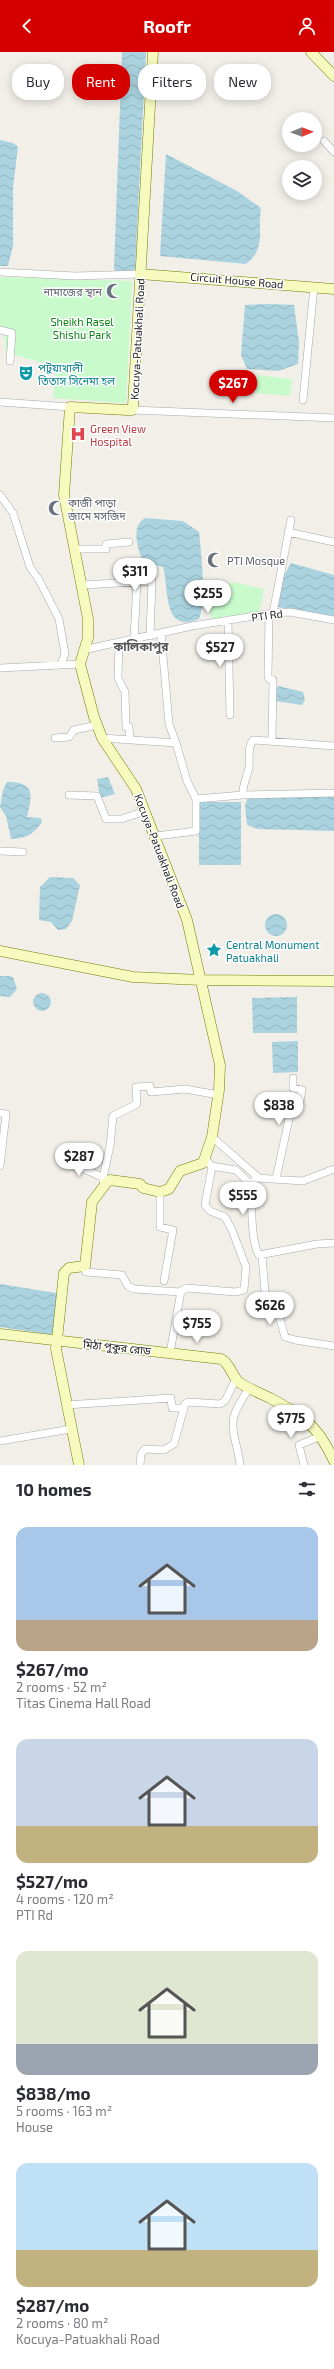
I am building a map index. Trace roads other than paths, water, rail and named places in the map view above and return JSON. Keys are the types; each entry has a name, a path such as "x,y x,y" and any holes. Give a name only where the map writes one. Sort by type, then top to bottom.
{"main road":[{"name":"Kocuya-Patuakhali Road","path":"153,52 134,400 132,410 70,407 64,495 68,524 83,585 89,628 88,638 83,650 80,664 102,738 136,789 156,836 187,920 220,1065 218,1095 208,1163"},
{"path":"311,52 334,76"},
{"name":"Circuit House Road","path":"140,274 334,289"},
{"path":"0,951 133,977 201,980 334,981"},
{"path":"80,1465 59,1371 57,1341 64,1275 69,1268 83,1267 92,1202 103,1182 110,1180 140,1184 143,1188 160,1192 169,1189 180,1171 203,1163 208,1163"},
{"name":"মিঠা পুকুর রোড","path":"0,1334 221,1359 228,1365 236,1379 249,1388 295,1412 314,1427 321,1436 334,1462"}],"street":[{"path":"324,141 334,152"},
{"path":"0,272 75,276 140,274"},
{"path":"303,400 314,287"},
{"path":"0,330 12,333 10,361"},
{"path":"0,402 70,407"},
{"path":"132,410 334,418"},
{"path":"0,495 12,513 30,567 40,580 59,619 65,654 61,664"},
{"path":"272,741 273,680 269,680 268,676 271,613 291,520"},
{"path":"288,532 334,542"},
{"path":"75,549 106,549 106,544 129,542"},
{"path":"83,585 152,581 150,636"},
{"path":"134,639 138,582"},
{"name":"PTI Rd","path":"83,650 161,633 271,613 290,612 334,620"},
{"path":"228,620 230,715"},
{"path":"156,836 196,830 196,798 187,781 176,743 168,724 161,633"},
{"path":"119,642 118,678 125,692 126,727 129,727 130,740"},
{"path":"0,668 80,664"},
{"path":"55,738 69,737 74,730 97,725"},
{"path":"102,738 176,743"},
{"path":"243,795 243,784 249,768 250,743 253,740 334,746"},
{"path":"196,798 243,795 334,793"},
{"path":"68,795 97,796 106,819 121,820 146,811"},
{"path":"0,851 23,852"},
{"path":"276,1179 292,1106 299,1106 302,1090 293,1088 293,1078"},
{"path":"85,1162 84,1170 103,1182 110,1146 113,1116 137,1104 136,1087 150,1086 151,1092 185,1089 218,1095"},
{"path":"0,1113 6,1114 0,1166"},
{"path":"212,1137 259,1178"},
{"path":"83,1267 86,1272 122,1275 128,1286 134,1289 181,1292 187,1288 235,1292 244,1290 246,1267 232,1230 225,1217 210,1211 206,1205 208,1163 236,1170 253,1187"},
{"path":"334,1169 304,1181 259,1178 254,1180 253,1187 255,1244 258,1253 262,1255 265,1292 277,1309 285,1337 334,1346"},
{"path":"160,1192 160,1227 173,1230 164,1281"},
{"path":"262,1255 317,1244 334,1243"},
{"path":"170,1353 181,1292"},
{"path":"140,1465 141,1454 145,1449 164,1450 174,1444 182,1408 188,1402 222,1403 236,1379"},
{"path":"240,1465 233,1423 237,1410 249,1388"},
{"path":"66,1405 172,1398 172,1408 182,1408"},
{"path":"0,1441 71,1429"},
{"path":"304,1465 298,1445 321,1436"}],"water":[{"path":"122,52 146,52 145,64 138,64 138,100 144,100 135,269 132,271 115,271 114,268 120,100 130,100 130,64 122,64"},
{"path":"0,140 13,143 18,147 13,188 13,246 8,266 0,266"},
{"path":"166,154 237,191 261,208 259,245 253,258 246,264 160,256"},
{"path":"245,305 294,305 299,342 298,364 278,371 247,369 241,355"},
{"path":"145,518 183,521 199,532 203,601 199,619 187,622 179,620 173,615 169,606 163,567 143,562 137,544 136,532 140,522"},
{"path":"291,563 334,575 334,619 278,607 283,577"},
{"path":"279,686 303,692 305,700 302,705 275,701 276,688"},
{"path":"108,777 115,794 100,798 97,779"},
{"path":"7,782 23,784 27,787 31,796 27,817 41,818 42,822 39,826 25,837 11,839 6,816 0,807 3,790"},
{"path":"334,794 334,831 258,829 247,825 245,806 247,798"},
{"path":"199,802 241,802 241,865 199,865"},
{"path":"50,877 73,878 80,885 72,921 66,929 58,930 51,922 39,920 40,887"},
{"path":"276,914 284,917 287,925 284,933 276,936 268,933 265,925 268,917"},
{"path":"0,976 13,977 17,989 10,997 0,996"},
{"path":"38,993 46,993 51,998 49,1009 46,1011 38,1011 33,1006 33,998"},
{"path":"297,997 297,1033 253,1033 252,998"},
{"path":"298,1041 298,1072 273,1073 272,1042"},
{"path":"0,1284 56,1293 58,1295 54,1335 0,1327"}],"place":[{"name":"নামাজের স্থান","path":"114,291"},
{"name":"পটুয়াখালী তিতাস সিনেমা হল","path":"26,373"},
{"name":"Green View Hospital","path":"78,434"},
{"name":"কাজী পাড়া জামে মসজিদ","path":"56,508"},
{"name":"PTI Mosque","path":"215,560"},
{"name":"Central Monument Patuakhali","path":"214,950"}],"district":[{"name":"কালিকাপুর","path":"141,646"}],"park label":[{"name":"Sheikh Rasel Shishu Park","path":"82,327"}]}
